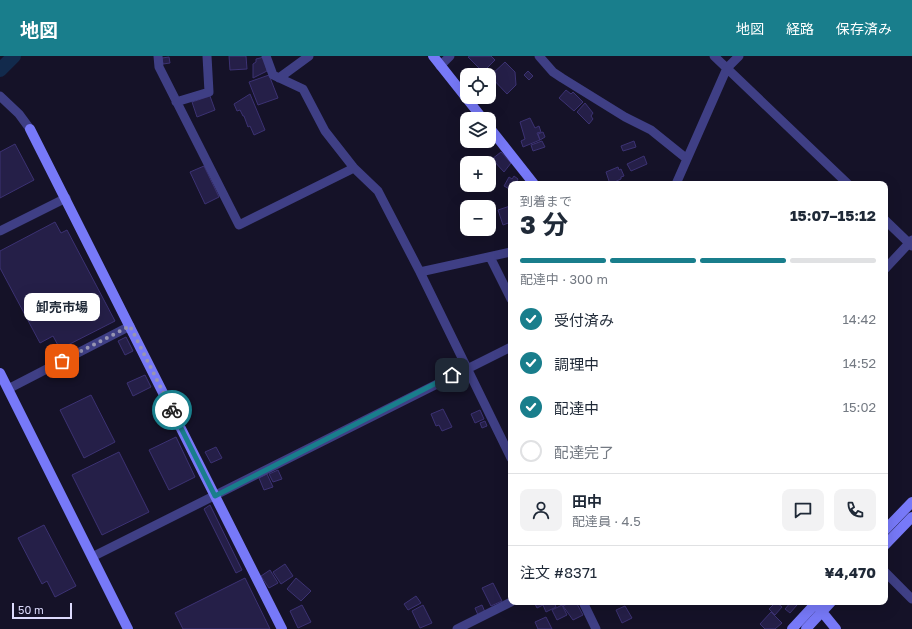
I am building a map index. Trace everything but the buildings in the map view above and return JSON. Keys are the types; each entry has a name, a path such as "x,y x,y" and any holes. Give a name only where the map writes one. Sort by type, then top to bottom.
{"street":[{"path":"158,56 159,67 239,225 354,168"},
{"path":"176,102 209,92 207,56"},
{"path":"266,56 273,75 303,89 325,131 354,168 378,191 420,272 508,452"},
{"path":"279,78 309,56"},
{"path":"433,56 477,112"},
{"path":"440,66 450,56"},
{"path":"539,56 552,72 625,117 651,130 687,159"},
{"path":"714,56 845,181"},
{"path":"677,181 727,68 739,56"},
{"path":"0,96 19,114 30,129 282,629"},
{"path":"496,136 532,181"},
{"path":"0,231 66,198"},
{"path":"888,223 911,243 888,266"},
{"path":"420,272 508,253"},
{"path":"490,258 508,293"},
{"path":"8,389 130,326"},
{"path":"92,557 466,368 508,348"},
{"path":"0,373 128,629"},
{"path":"888,527 912,502"},
{"path":"888,542 912,518"},
{"path":"888,575 912,599"},
{"path":"457,629 508,604"},
{"path":"584,605 596,629"},
{"path":"792,629 814,605"},
{"path":"817,605 836,629"},
{"path":"806,629 828,605"}],"waterway":[{"path":"0,70 14,56"}],"way so far":[{"path":"62,361 130,326 172,410"}],"place":[{"name":"卸売市場","path":"62,361"}],"route":[{"path":"172,410 215,496 452,375"}]}
